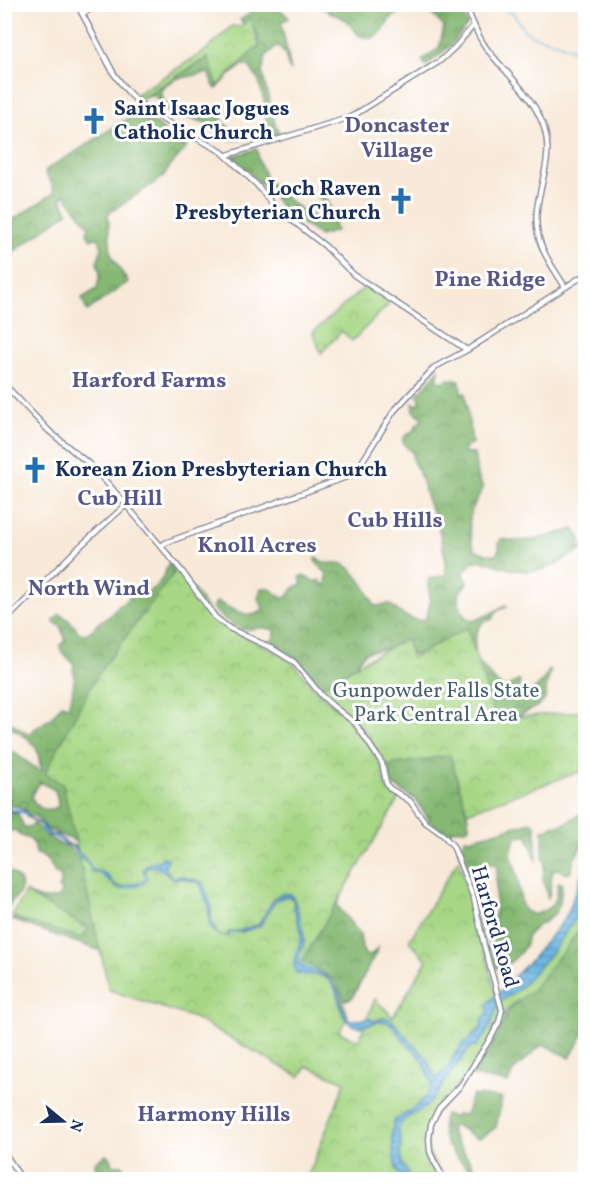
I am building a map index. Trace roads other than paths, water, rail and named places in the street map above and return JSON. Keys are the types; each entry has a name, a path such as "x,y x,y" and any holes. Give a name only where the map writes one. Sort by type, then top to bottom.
{"street":[{"path":"77,4 110,68 134,99 155,115 226,156 257,185 275,207 325,246 357,278 467,350"},
{"path":"82,14 99,4"},
{"path":"465,4 484,45 534,106 543,124 547,136 548,153 537,208 537,228 546,254 566,287"},
{"path":"226,156 351,117 440,61 474,25"},
{"path":"161,546 350,476 358,468 391,415 435,367 467,350 585,274"},
{"name":"Harford Road","path":"4,384 49,431 102,477 181,570 217,619 229,628 278,651 294,662 322,696 355,723 382,763 389,788 410,801 425,822 449,840 472,893 501,1005 501,1017 461,1085 439,1108 431,1124 430,1152 445,1179"},
{"path":"4,622 77,549 126,505"},
{"path":"4,1152 22,1179"}],"water":[{"path":"4,795 10,805 9,810 25,811 30,818 42,824 51,835 57,835 66,843 75,846 92,870 106,874 116,886 122,887 142,882 147,878 142,884 137,886 122,889 115,887 105,876 91,871 73,846 64,843 56,836 49,836 40,824 28,818 25,813 9,811"},
{"path":"162,857 167,858 164,866 174,878 181,876 202,882 211,904 211,921 218,934 211,926 209,905 200,883 180,878 174,880 158,867 150,866 145,869 147,878 144,868 150,863 160,861"},
{"path":"585,866 585,892 577,916 553,951 519,989 499,1002 484,1037 476,1046 469,1049 426,1107 405,1119 400,1125 402,1164 410,1179 404,1179 398,1174 392,1129 393,1123 396,1122 395,1119 418,1105 426,1097 433,1082 419,1056 386,1022 362,1027 349,1023 342,1013 337,992 325,977 296,973 294,964 301,936 293,899 287,896 276,900 260,926 242,932 232,932 227,936 229,932 259,924 274,898 283,893 291,894 298,910 304,939 298,959 299,965 326,976 333,983 350,1020 391,1019 426,1057 436,1079 447,1069 461,1044 468,1041 475,1032 479,1033 481,1024 488,1013 487,1005 510,985 512,979 562,922 568,913"}],"waterway":[{"path":"496,5 514,14 524,30 531,35 586,55"},
{"path":"4,800 26,814"},
{"path":"41,825 42,830 47,833"},
{"path":"53,837 64,843"},
{"path":"77,853 91,868 114,885"},
{"path":"138,884 144,880 146,875"},
{"path":"124,888 134,887"},
{"path":"300,919 302,929"},
{"path":"300,951 302,964 314,971"}],"place":[{"name":"Saint Isaac Jogues Catholic Church","path":"94,121"},
{"name":"Loch Raven Presbyterian Church","path":"401,201"},
{"name":"Korean Zion Presbyterian Church","path":"35,470"}],"district":[{"name":"Doncaster Village","path":"397,138"},
{"name":"Pine Ridge","path":"490,280"},
{"name":"Harford Farms","path":"149,381"},
{"name":"Cub Hill","path":"120,499"},
{"name":"Cub Hills","path":"395,521"},
{"name":"Knoll Acres","path":"257,546"},
{"name":"North Wind","path":"89,589"},
{"name":"Harmony Hills","path":"214,1115"}],"park label":[{"name":"Gunpowder Falls State Park Central Area","path":"436,703"}]}
